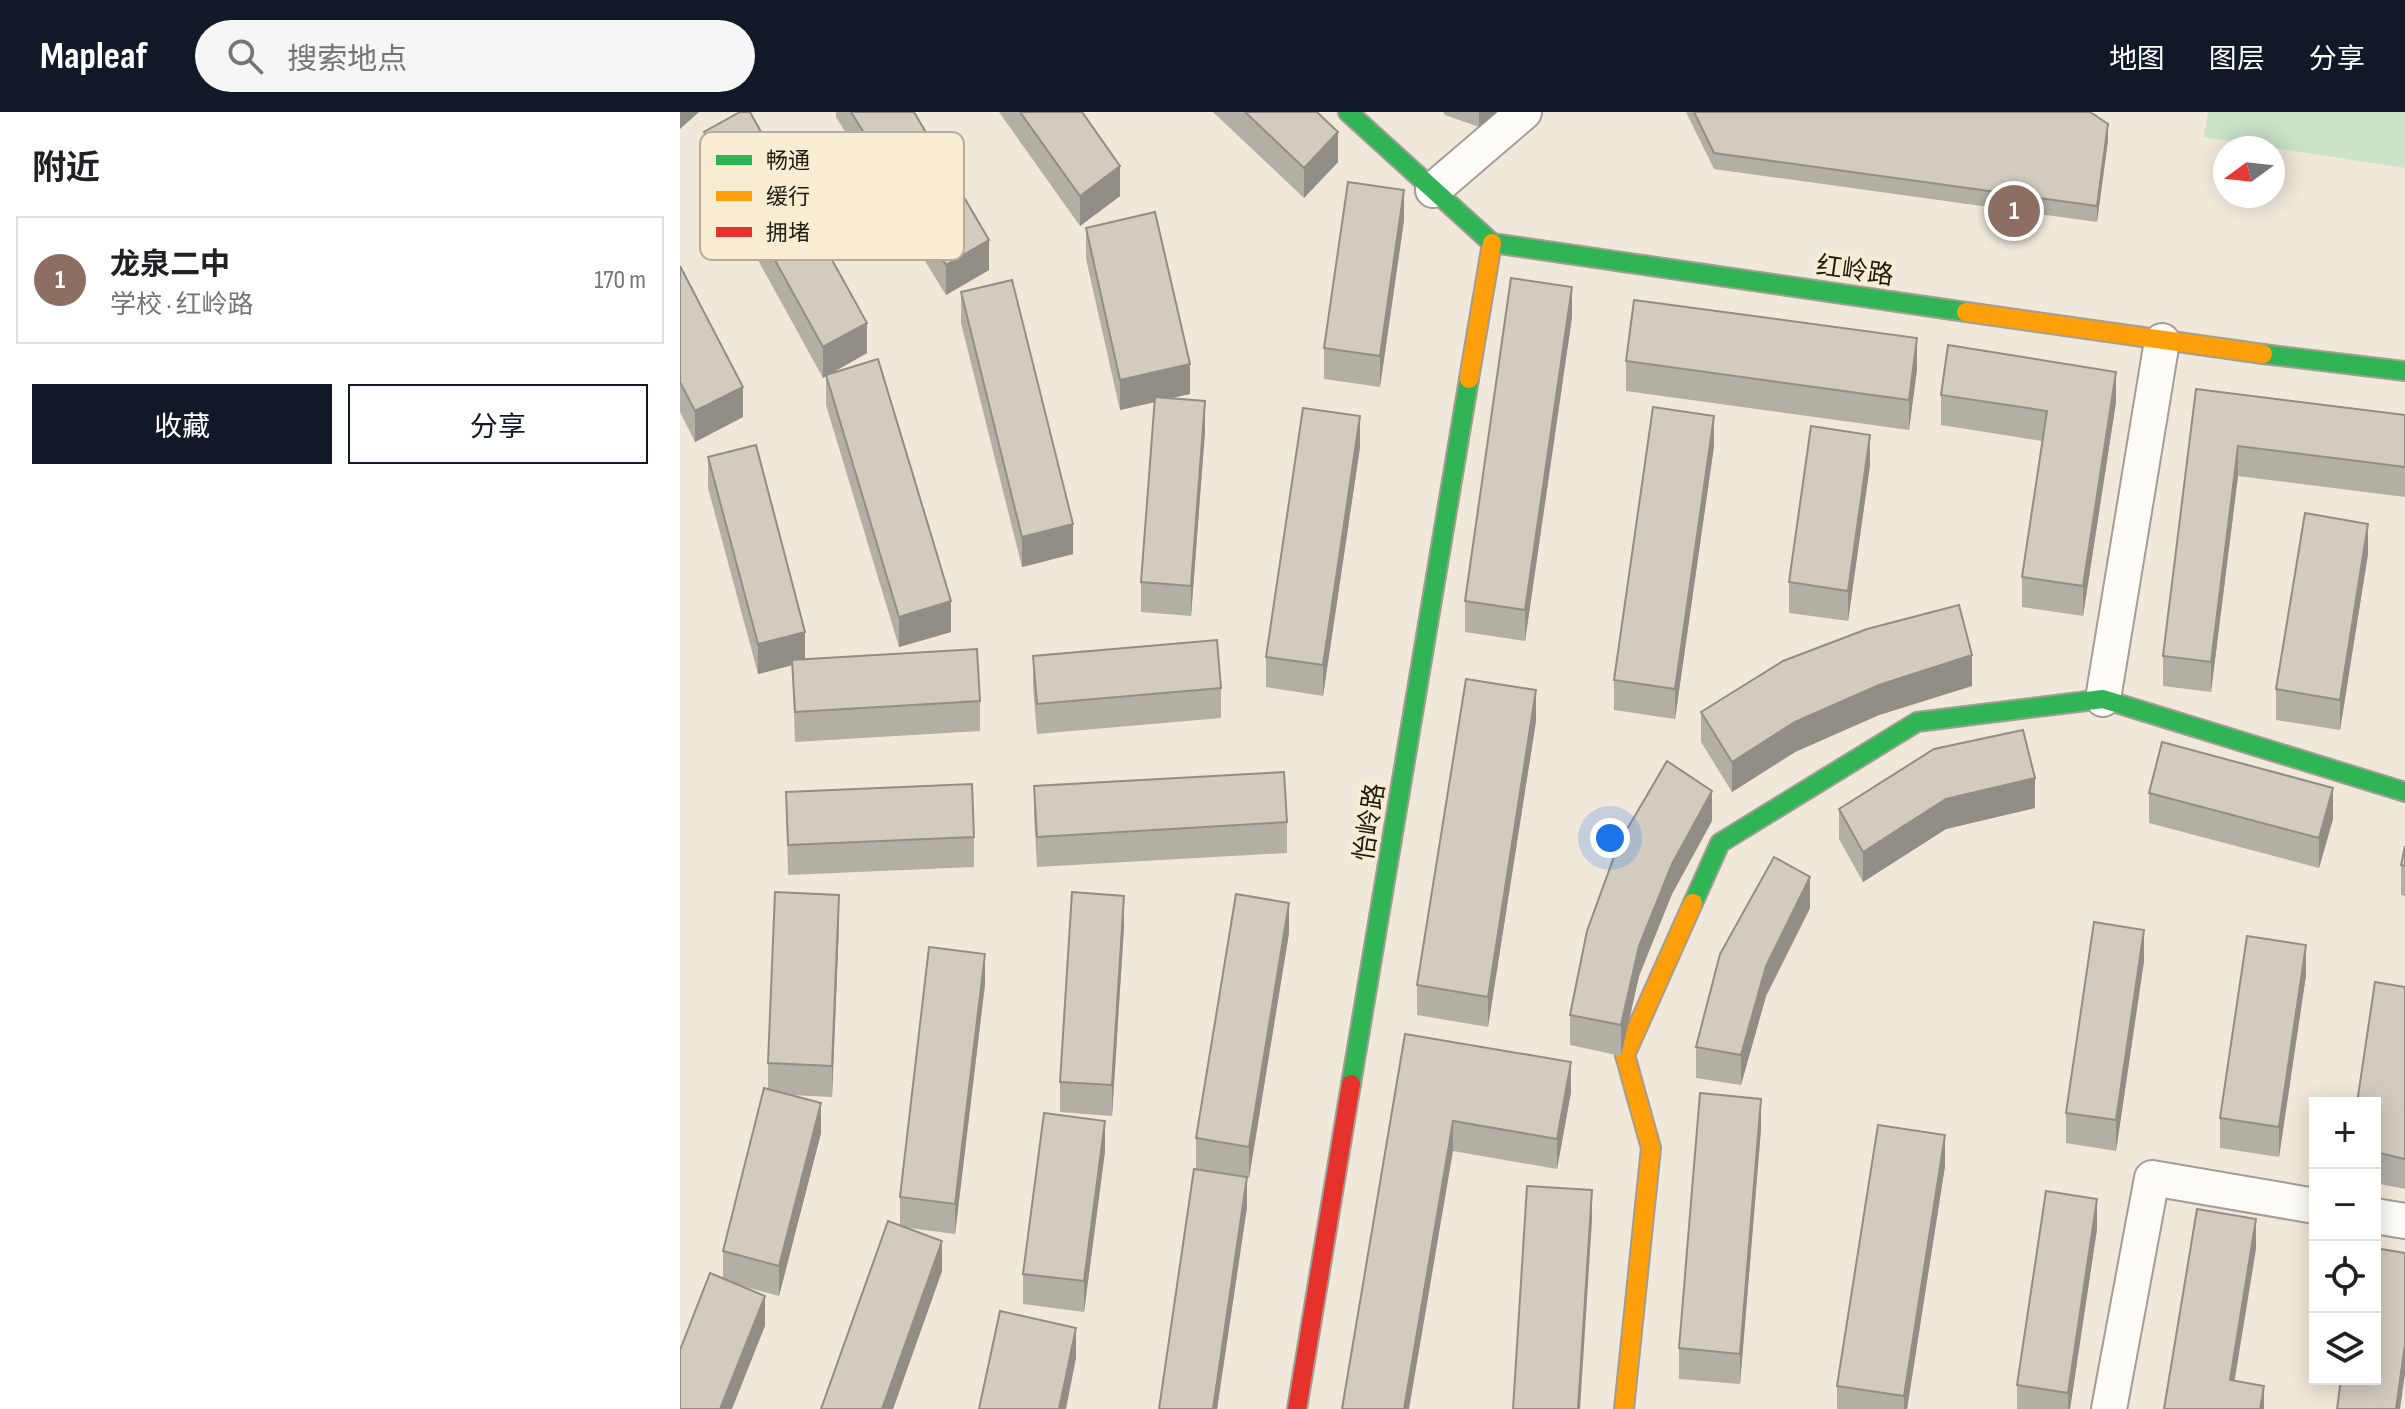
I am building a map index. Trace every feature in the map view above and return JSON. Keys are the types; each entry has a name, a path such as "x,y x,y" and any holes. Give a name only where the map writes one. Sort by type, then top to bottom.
{"street":[{"path":"1348,112 1492,243"},
{"path":"1433,190 1524,112"},
{"name":"红岭路","path":"1492,243 2162,341 2405,371"},
{"name":"怡岭路","path":"1297,1409 1492,243"},
{"path":"2103,699 2162,341"},
{"path":"1624,1409 1651,1148 1625,1055 1720,843 1917,722 2103,699 2405,792"},
{"path":"2109,1409 2152,1178 2309,1205"},
{"path":"2381,1217 2405,1221"}],"green space":[{"path":"2208,112 2405,112 2405,168 2285,149 2285,136 2204,137"}],"building":[{"path":"740,112 750,112 761,132 704,132"},
{"path":"851,112 914,112 926,132 863,132"},
{"path":"1020,112 1082,112 1120,166 1080,196"},
{"path":"1245,112 1317,112 1338,132 1304,168"},
{"path":"1694,112 2090,112 2108,124 2097,206 1714,153"},
{"path":"1348,182 1404,190 1380,356 1324,348"},
{"path":"964,197 989,240 964,255"},
{"path":"1155,212 1190,364 1120,380 1086,228"},
{"path":"775,260 832,260 867,323 823,347"},
{"path":"680,266 743,387 695,411 680,382"},
{"path":"1511,278 1572,287 1525,610 1465,601"},
{"path":"1012,280 1073,524 1022,537 961,292"},
{"path":"1634,300 1917,338 1909,400 1626,361"},
{"path":"1948,345 2116,372 2083,586 2022,577 2047,411 1941,395"},
{"path":"878,359 951,601 899,617 826,375"},
{"path":"2196,389 2405,415 2405,467 2238,446 2211,662 2163,656"},
{"path":"1155,397 1205,401 1191,586 1141,582"},
{"path":"1653,407 1714,416 1675,689 1614,680"},
{"path":"1303,408 1360,416 1323,665 1266,657"},
{"path":"1811,426 1870,435 1848,591 1789,582"},
{"path":"756,445 805,632 758,644 708,457"},
{"path":"2305,513 2368,524 2340,700 2276,689"},
{"path":"1959,605 1972,655 1879,685 1795,722 1732,762 1701,712 1783,661 1867,629"},
{"path":"1217,640 1221,688 1037,704 1033,656"},
{"path":"977,649 980,701 795,712 792,660"},
{"path":"1466,679 1536,690 1488,997 1417,985"},
{"path":"2023,730 2035,778 1946,799 1863,852 1839,809 1934,749"},
{"path":"2162,742 2333,788 2319,838 2149,793"},
{"path":"1667,761 1712,791 1672,864 1639,946 1621,1025 1570,1015 1587,931 1619,843"},
{"path":"1284,772 1287,822 1037,837 1034,786"},
{"path":"972,784 974,837 788,845 786,792"},
{"path":"1774,857 1810,877 1766,966 1741,1055 1696,1047 1720,954"},
{"path":"775,892 839,895 832,1066 768,1063"},
{"path":"1072,892 1124,896 1112,1085 1060,1082"},
{"path":"1236,894 1289,903 1249,1147 1196,1138"},
{"path":"2094,922 2144,930 2116,1120 2066,1113"},
{"path":"2247,936 2306,945 2279,1127 2220,1118"},
{"path":"929,947 985,954 955,1204 900,1197"},
{"path":"2375,982 2405,987 2405,1159 2381,1153 2381,1097 2358,1097"},
{"path":"1405,1034 1571,1062 1557,1139 1453,1121 1404,1409 1342,1409"},
{"path":"764,1088 821,1103 779,1266 723,1251"},
{"path":"1700,1093 1761,1099 1740,1354 1679,1348"},
{"path":"1044,1113 1105,1121 1084,1281 1023,1274"},
{"path":"1878,1125 1945,1135 1904,1396 1837,1386"},
{"path":"1194,1169 1247,1177 1213,1409 1159,1409"},
{"path":"1527,1186 1592,1190 1578,1409 1513,1409"},
{"path":"2046,1191 2097,1199 2068,1393 2017,1385"},
{"path":"2197,1209 2256,1219 2230,1380 2264,1386 2260,1409 2164,1409"},
{"path":"888,1221 942,1241 882,1409 821,1409"},
{"path":"2381,1249 2405,1253 2405,1344 2396,1409 2337,1409 2340,1385 2381,1385"},
{"path":"710,1273 765,1296 720,1409 680,1409 680,1350"},
{"path":"1000,1311 1076,1328 1059,1409 979,1409"}],"traffic: fast":[{"path":"1348,112 1492,243 1966,312"},
{"path":"2263,354 2405,371"},
{"path":"1351,1084 1469,379"},
{"path":"1693,903 1720,843 1917,722 2103,699 2405,792"}],"traffic: slow":[{"path":"1469,379 1492,243"},
{"path":"1966,312 2263,354"},
{"path":"1624,1409 1651,1148 1625,1055 1693,903"}],"traffic: jam":[{"path":"1297,1409 1351,1084"}],"place":[{"name":"龙泉二中","path":"2014,211"}]}
